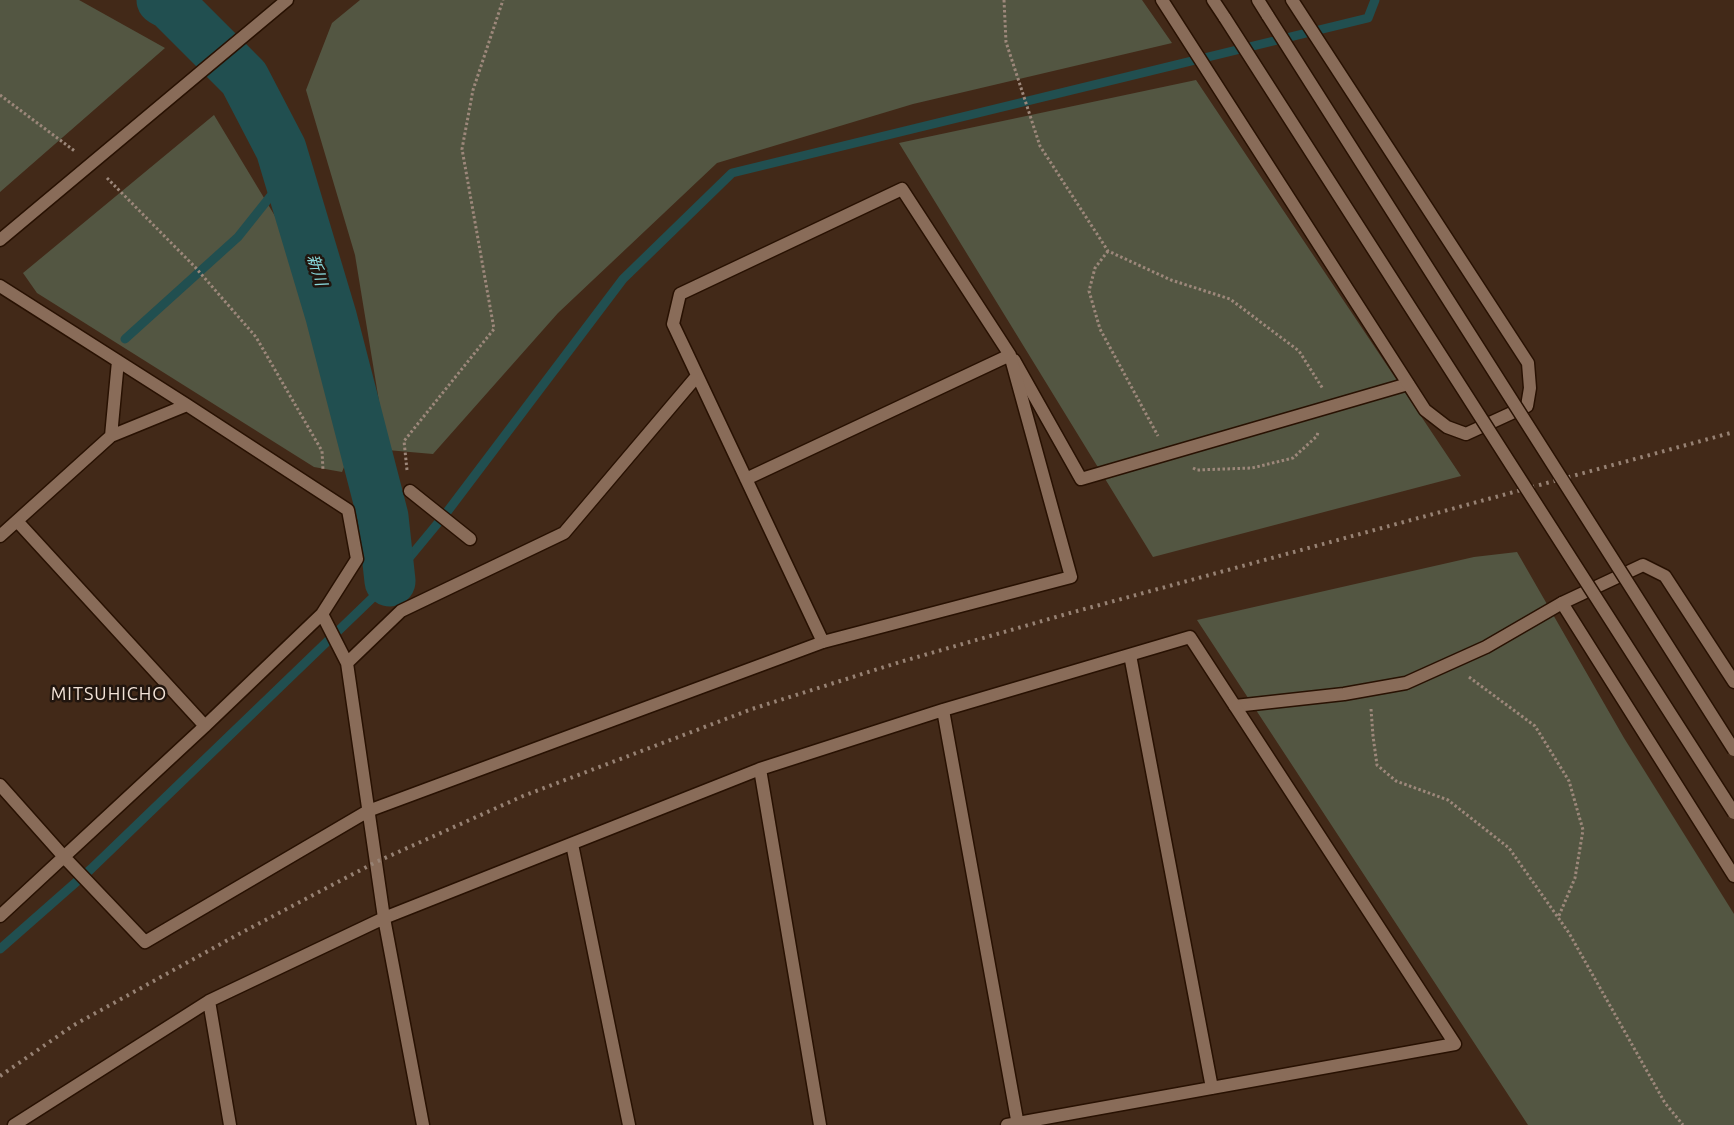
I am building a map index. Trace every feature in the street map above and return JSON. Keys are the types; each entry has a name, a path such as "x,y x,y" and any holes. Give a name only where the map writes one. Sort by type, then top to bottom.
{"street":[{"path":"0,240 286,0"},
{"path":"1162,0 1425,410 1447,427 1466,434 1526,406 1530,388 1528,363 1292,0"},
{"path":"1213,0 1734,813"},
{"path":"1258,0 1734,750"},
{"path":"823,642 673,324 680,294 902,189 1010,355 1080,479 1408,384"},
{"path":"0,286 348,510 357,559 324,619 205,726 69,862 0,916"},
{"path":"746,479 1010,355"},
{"path":"0,785 69,862 145,942 368,811 823,642 1071,578 1010,355"},
{"path":"111,436 118,361"},
{"path":"347,663 401,611 564,533 698,376"},
{"path":"0,536 111,436 187,405"},
{"path":"410,491 470,539"},
{"path":"18,521 205,726"},
{"path":"1235,706 1344,694 1406,683 1486,647 1562,602 1643,565 1664,576 1734,682"},
{"path":"1562,602 1734,876"},
{"path":"324,619 347,663 384,918 424,1125"},
{"path":"14,1125 209,1001 384,918 760,770 943,710 1190,637 1454,1044 1014,1124 943,710"},
{"path":"1130,655 1212,1088"},
{"path":"760,770 820,1125"},
{"path":"572,844 629,1125"},
{"path":"209,1001 230,1125"}],"path":[{"path":"410,491 404,441 494,329 462,149 473,90 503,0"},
{"path":"1004,0 1006,42 1040,146 1108,251 1171,280 1230,299 1299,351 1323,388 1324,408 1317,436 1293,458 1252,468 1197,470 1168,454 1100,328 1090,291 1095,268 1108,251"},
{"path":"195,266 256,337 322,451 325,495"},
{"path":"1450,664 1535,726 1569,781 1583,830 1575,878 1558,918"},
{"path":"1370,690 1373,736 1378,764 1396,781 1448,800 1509,848 1569,933 1666,1103 1683,1125"}],"green space":[{"path":"0,0 79,0 165,48 0,192"},
{"path":"360,0 1142,0 1172,43 913,104 717,163 558,313 433,454 387,450 355,255 306,90 332,23"},
{"path":"1196,80 1461,476 1153,557 899,143"},
{"path":"214,115 281,226 326,350 350,452 342,472 314,467 37,293 23,273"},
{"path":"1517,552 1624,738 1734,914 1734,1125 1528,1125 1197,620 1474,557"}],"waterway":[{"name":"新川","path":"162,0 171,5 244,78 281,149 331,316 383,517 390,581"},
{"path":"0,949 91,869 390,581 447,512 623,279 732,173 1368,18 1375,0"},
{"path":"125,339 238,237 289,173"}],"railway":[{"path":"0,1076 74,1025 237,935 376,862 523,796 752,709 900,662 1070,613 1734,432"}],"district":[{"name":"MITSUHICHO","path":"109,694"}]}
